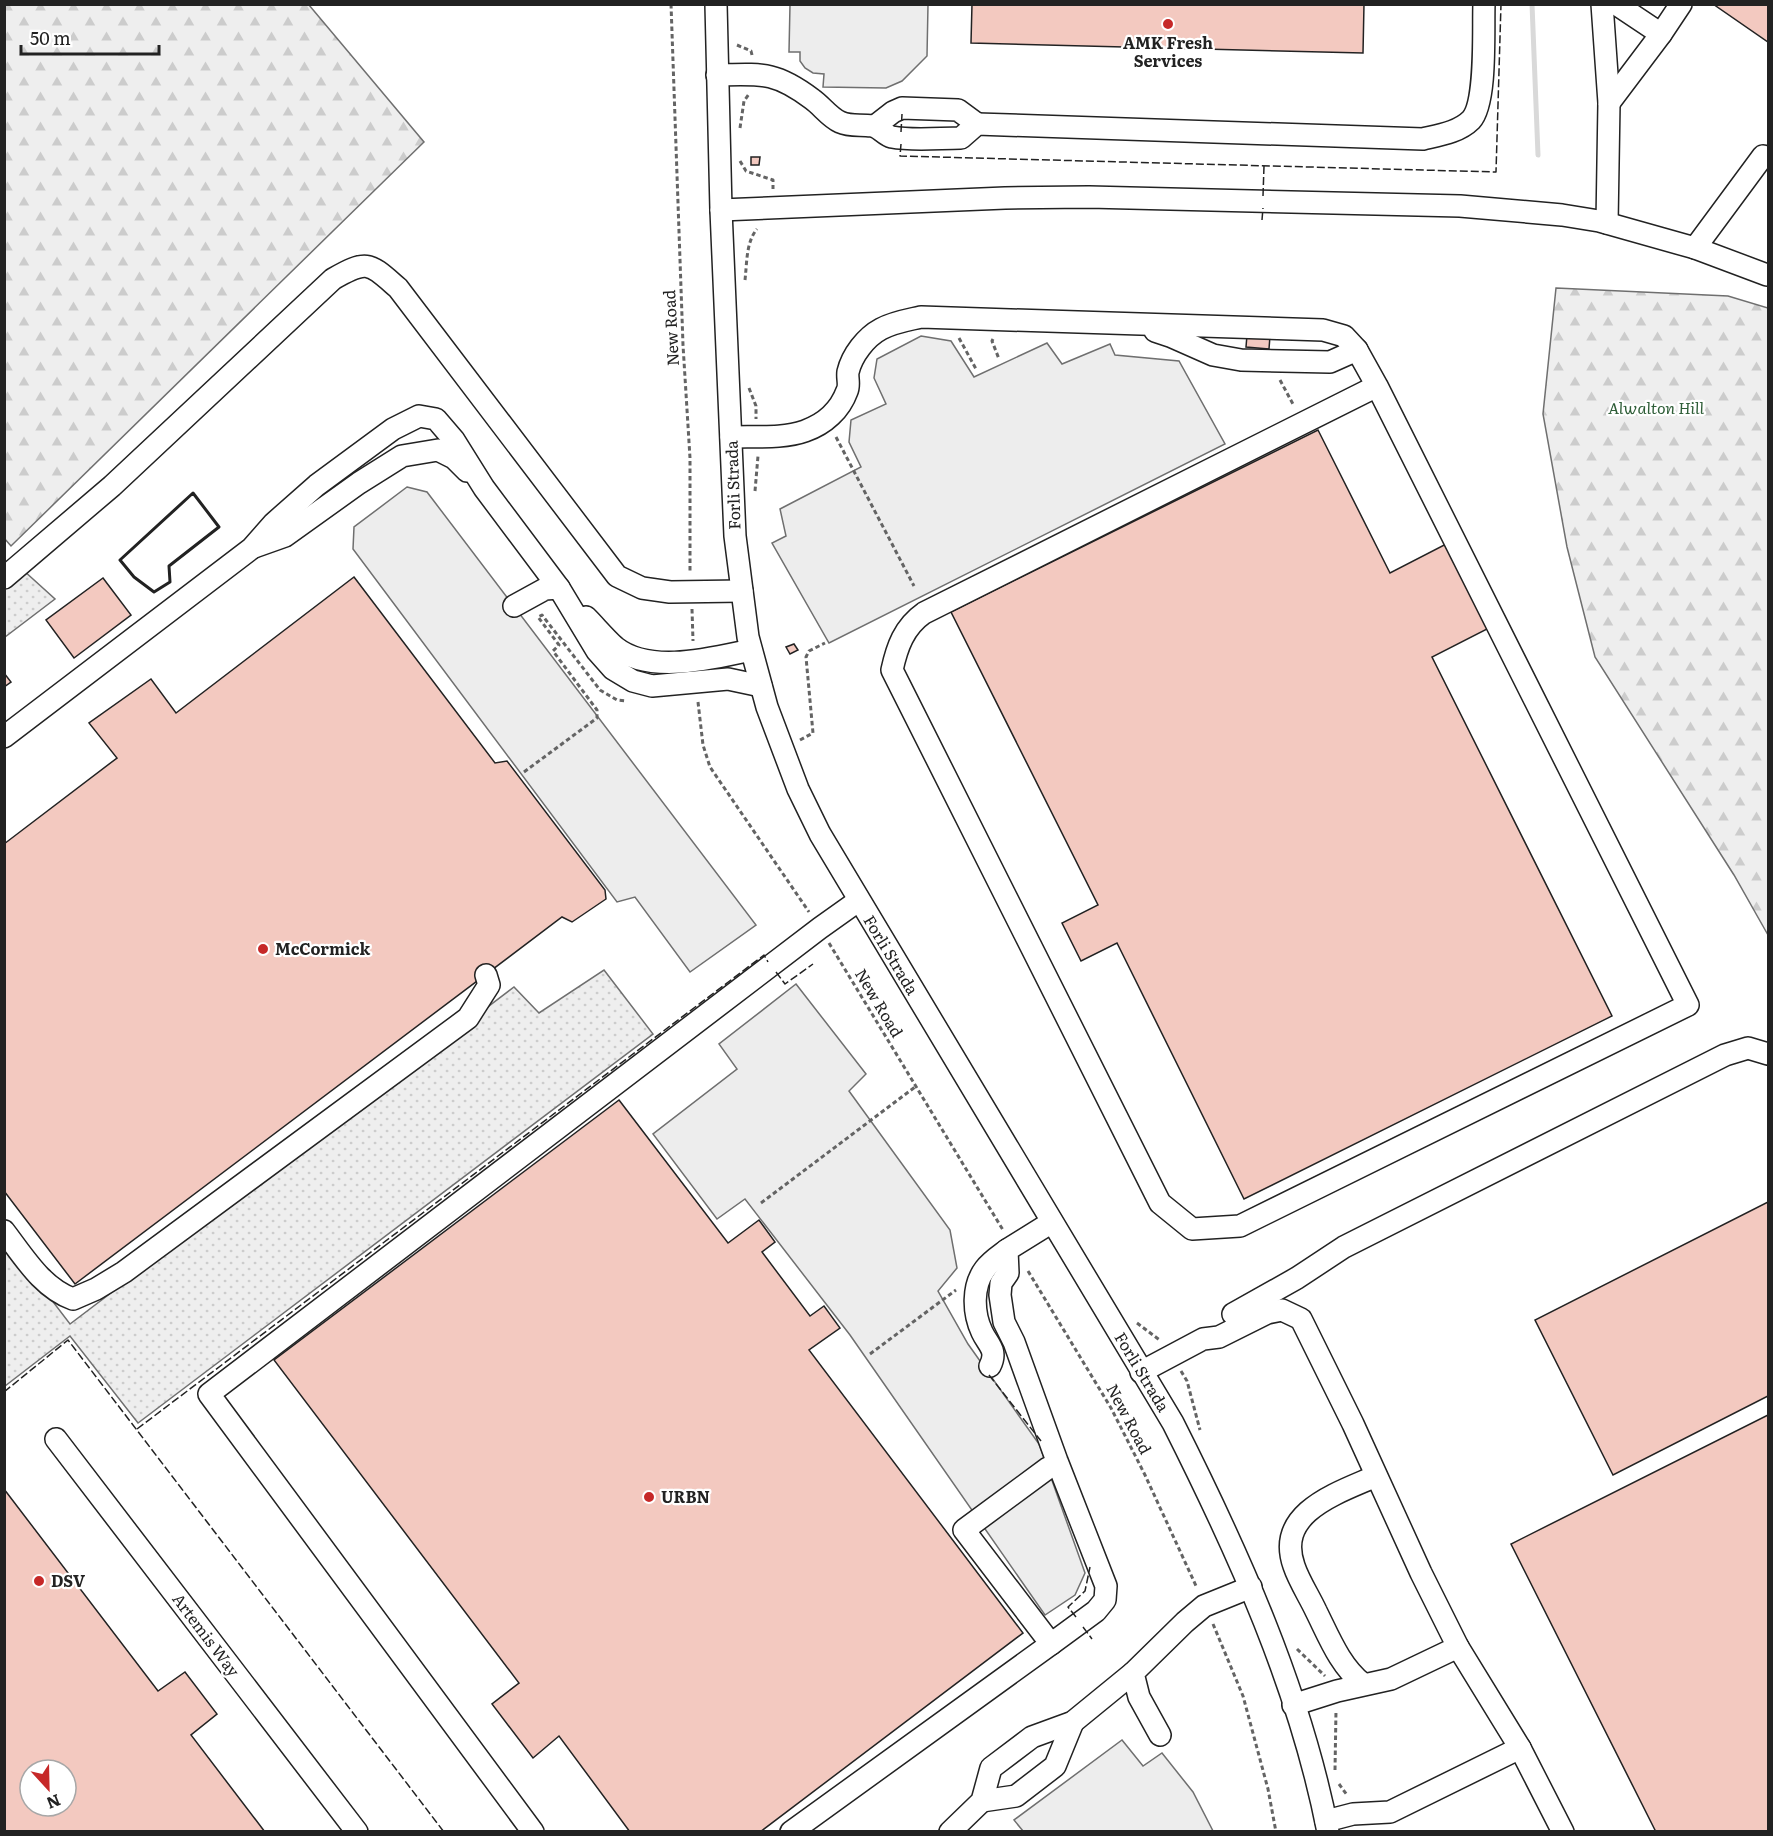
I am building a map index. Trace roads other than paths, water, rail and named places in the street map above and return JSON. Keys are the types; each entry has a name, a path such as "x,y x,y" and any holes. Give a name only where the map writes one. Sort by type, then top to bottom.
{"street":[{"name":"Forli Strada","path":"716,4 721,210 735,536 752,650 767,707 798,789 820,834 1177,1432 1229,1536 1251,1587 1314,1769 1327,1826"},
{"path":"875,126 902,108 958,110 977,124 1424,138 1452,132 1471,120 1478,106 1481,90 1484,4"},
{"path":"1602,4 1609,103 1607,223"},
{"path":"1616,4 1660,34"},
{"path":"1609,103 1681,4"},
{"path":"717,75 757,74 779,78 814,100 841,123 853,126 875,126 890,136 961,138 977,124"},
{"path":"1695,248 1763,156"},
{"path":"721,210 1005,198 1089,197 1460,206 1562,214 1607,223 1695,248 1767,274"},
{"path":"4,578 112,486 333,279 351,269 365,265 376,269 398,288 617,576 642,588 690,592 742,591"},
{"path":"731,437 775,436 804,432 823,423 838,408 848,388 848,372 867,339 897,322 921,317 1323,330 1344,336 1357,350 1377,386 1688,1005 1240,1226 1192,1228 1160,1203 892,670 896,651 912,622 924,613 1377,386"},
{"path":"1149,324 1156,331 1213,355 1241,360 1330,362 1357,350"},
{"path":"4,737 252,548 274,523 317,485 393,429 419,416 436,418 454,440 484,488 559,588 597,651 613,669 633,681 652,686 728,679 761,686"},
{"path":"252,548 285,536 359,483 402,456 438,450 454,459 484,488"},
{"path":"514,606 545,589 559,588"},
{"path":"559,588 615,647 633,657 674,662 752,650"},
{"path":"533,1832 209,1394 858,901"},
{"path":"4,1231 31,1268 57,1293 73,1299 96,1289 124,1272 468,1018 489,985 486,975"},
{"path":"1141,1372 1203,1339 1220,1320 1269,1294 1344,1247 1725,1055 1748,1048 1768,1054"},
{"path":"990,1366 994,1358 992,1349 977,1320 975,1298 983,1271 1005,1241 1052,1222"},
{"path":"791,1832 1096,1611 1105,1600 1106,1586 1014,1342 1004,1322 1000,1295 1001,1283 1008,1273 1005,1241"},
{"path":"1269,1294 1284,1295 1293,1300 1421,1574 1458,1647 1520,1748 1563,1832"},
{"path":"1203,1339 1219,1337 1267,1313 1282,1310 1301,1319"},
{"name":"Artemis Way","path":"56,1439 357,1832"},
{"path":"1048,1468 964,1530 1051,1644"},
{"path":"1363,1684 1352,1676 1338,1654 1293,1565 1289,1541 1294,1527 1302,1516 1332,1496 1377,1476"},
{"path":"950,1832 982,1801 991,1768 1032,1737 1073,1722 1133,1673 1204,1606 1251,1587"},
{"path":"1293,1705 1363,1684 1391,1680 1458,1647"},
{"path":"1133,1673 1139,1697 1160,1735"},
{"path":"982,1801 1016,1796 1055,1766 1073,1722"},
{"path":"1327,1826 1353,1814 1389,1812 1520,1748"}],"waterway":[{"path":"1532,4 1538,155"}],"place":[{"name":"AMK Fresh Services","path":"1168,24"},
{"name":"McCormick","path":"263,949"},
{"name":"URBN","path":"649,1497"},
{"name":"DSV","path":"39,1581"}],"park label":[{"name":"Alwalton Hill","path":"1656,408"}]}
